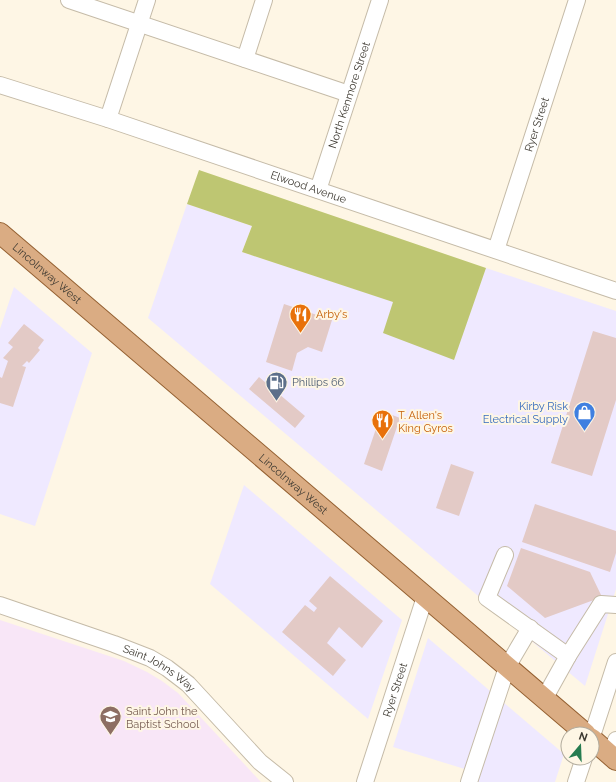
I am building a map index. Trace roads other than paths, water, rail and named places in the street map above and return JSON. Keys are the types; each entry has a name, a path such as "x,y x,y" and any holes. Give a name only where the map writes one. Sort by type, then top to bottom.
{"main road":[{"name":"Lincolnway West","path":"0,233 576,726"},
{"path":"600,744 614,752"}],"street":[{"path":"69,0 349,94"},
{"path":"108,119 147,0"},
{"path":"245,59 264,0"},
{"name":"North Kenmore Street","path":"318,190 380,0"},
{"name":"Ryer Street","path":"496,250 577,0"},
{"name":"Elwood Avenue","path":"0,85 108,119 616,290"},
{"path":"505,555 487,598 568,656"},
{"name":"Ryer Street","path":"365,782 425,597"},
{"path":"544,699 568,656 601,604 616,605"},
{"name":"Saint Johns Way","path":"0,605 114,644 150,658 167,668 188,684 260,762 285,782"},
{"path":"469,782 507,667 530,628"},
{"path":"595,726 616,662"},
{"path":"576,782 581,766"}],"place":[{"name":"Arby's","path":"301,334"},
{"name":"Phillips 66","path":"277,402"},
{"name":"Kirby Risk Electrical Supply","path":"584,432"},
{"name":"T. Allen's King Gyros","path":"382,440"},
{"name":"Saint John the Baptist School","path":"110,736"}]}
